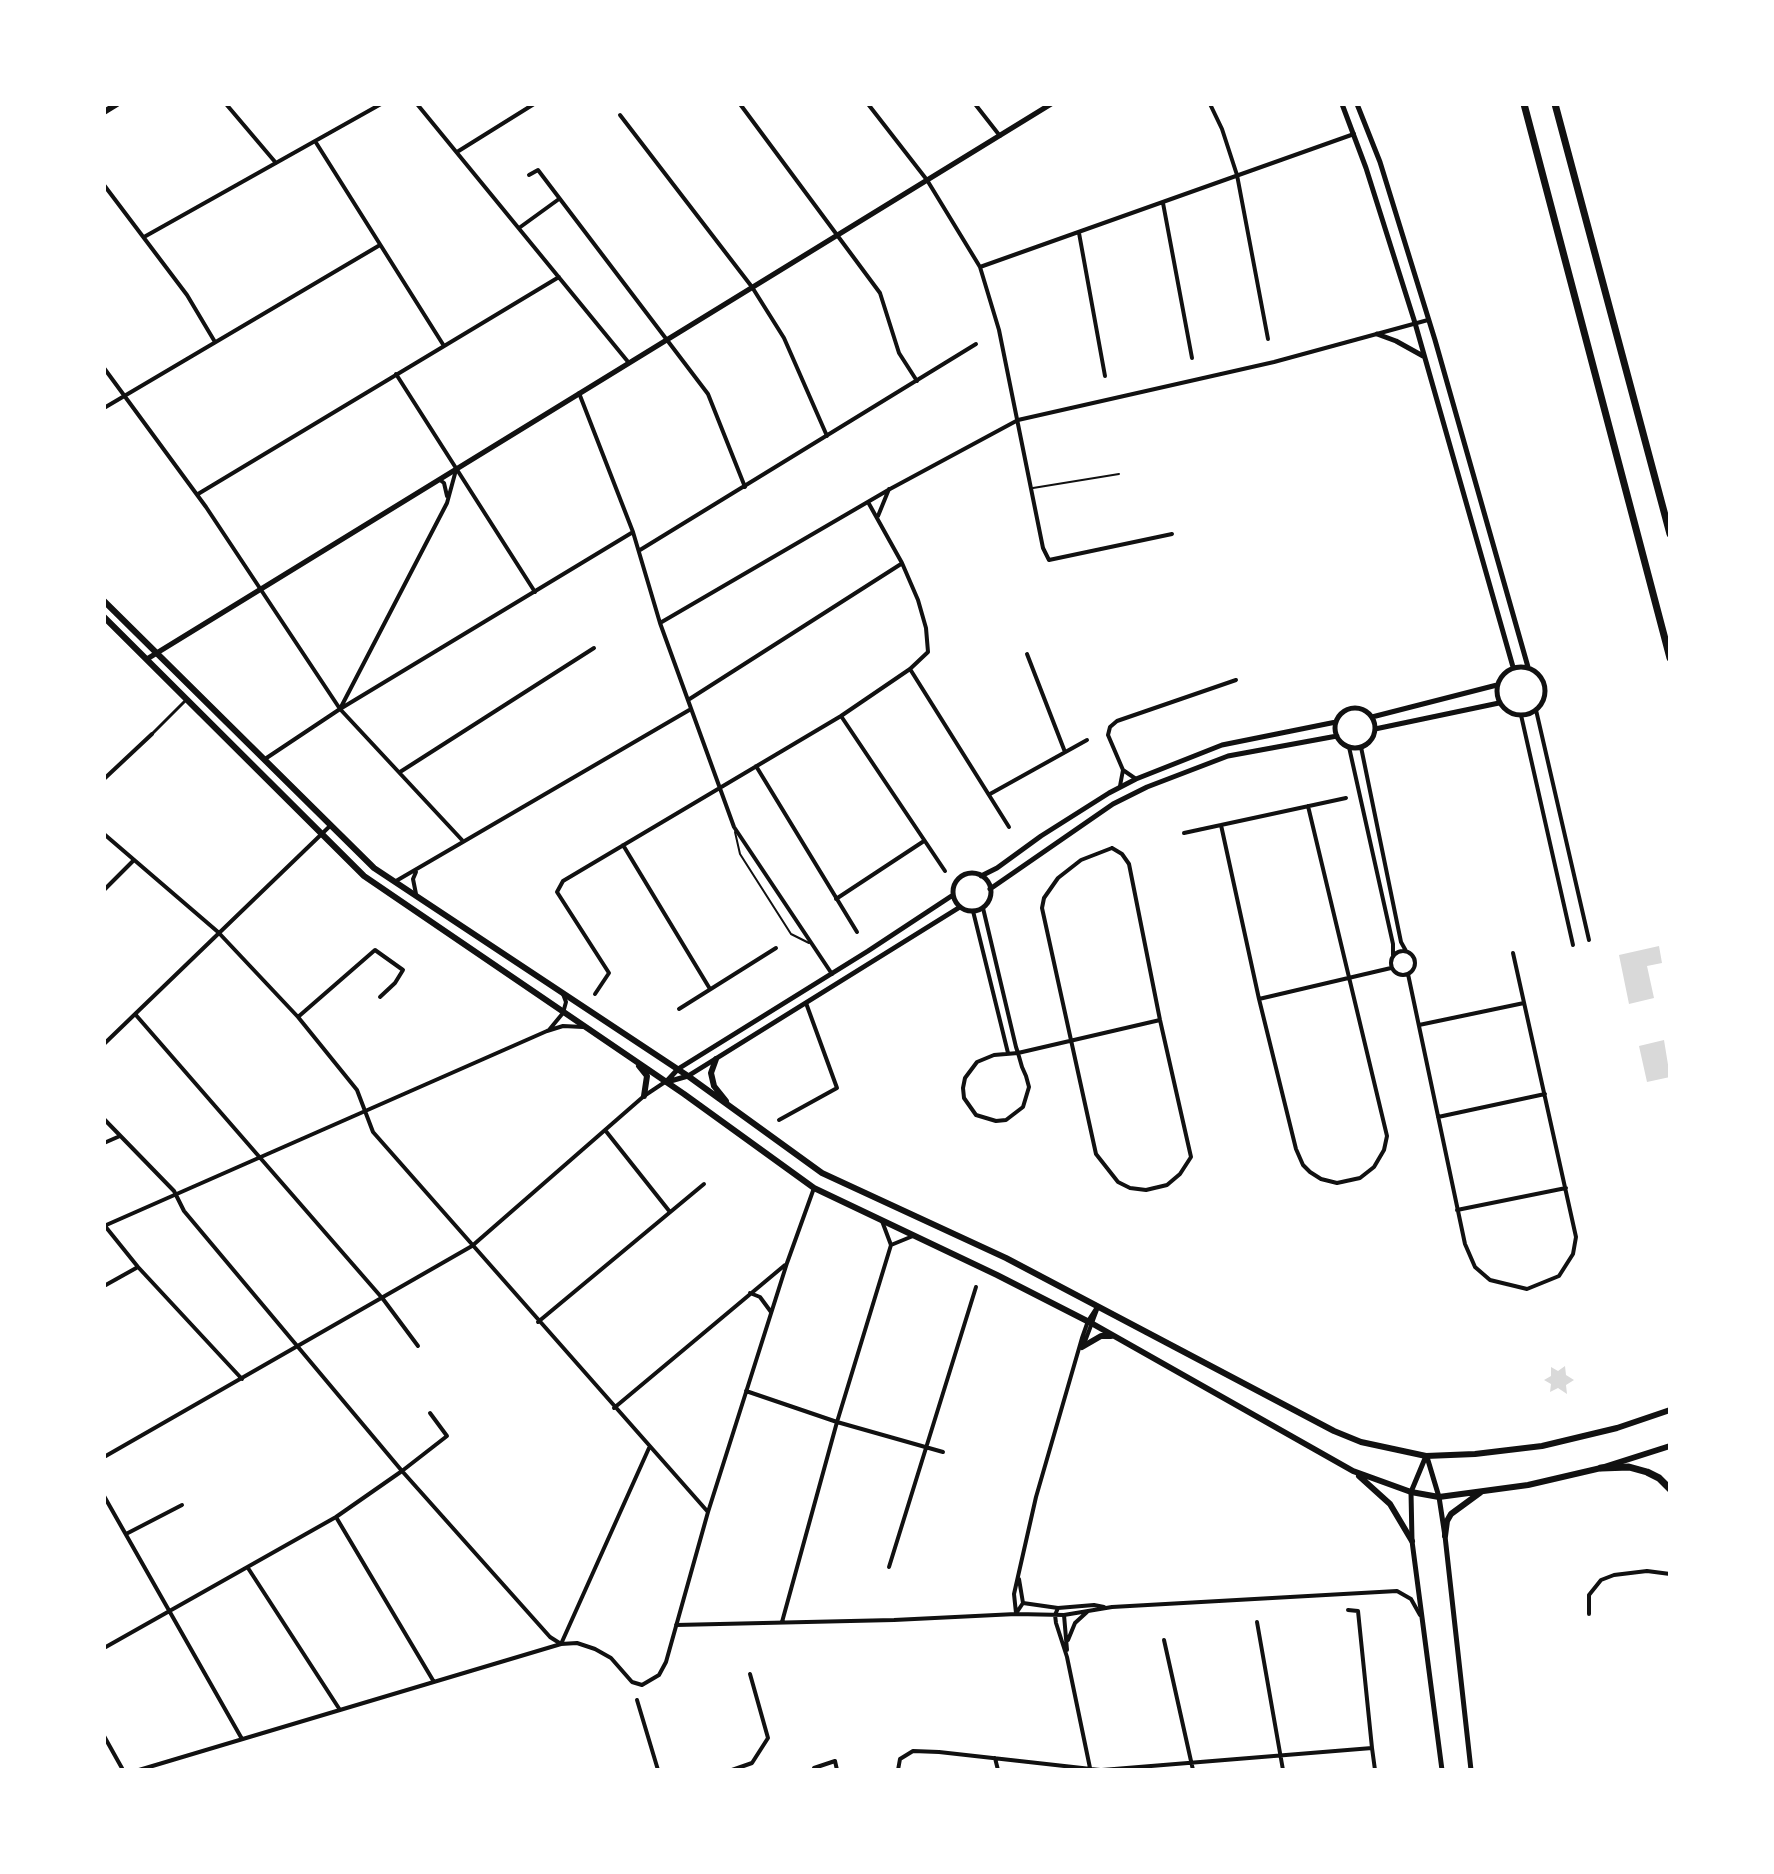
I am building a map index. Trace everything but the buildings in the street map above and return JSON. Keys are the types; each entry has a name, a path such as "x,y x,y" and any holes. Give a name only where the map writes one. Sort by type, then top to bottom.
{"highway":[{"path":"1524,104 1670,658"},
{"path":"1555,104 1670,534"},
{"path":"1601,1468 1629,1467 1647,1472 1670,1489"}],"main road":[{"path":"104,112 117,104"},
{"path":"104,601 374,868 678,1069 822,1173 1006,1258 1334,1431 1361,1442 1426,1456 1542,1446 1617,1428 1670,1410"},
{"path":"104,617 364,876 666,1082 814,1188 1090,1322 1353,1471 1411,1492 1439,1497 1528,1485 1601,1468 1670,1446"},
{"path":"716,1059 711,1073 714,1086 734,1109"},
{"path":"637,1063 647,1076 644,1096"},
{"path":"1081,1349 1101,1336 1115,1336"},
{"path":"1353,1471 1390,1504 1412,1541"},
{"path":"1445,1536 1451,1514 1483,1491"}],"street":[{"path":"226,104 276,163"},
{"path":"144,237 381,104"},
{"path":"417,104 629,363"},
{"path":"457,152 534,104"},
{"path":"740,104 880,293 899,353 917,381"},
{"path":"868,104 927,180 980,267 999,330 1043,548 1049,560 1172,534"},
{"path":"975,104 1000,136"},
{"path":"147,659 1051,104"},
{"path":"1210,104 1237,175 1268,339"},
{"path":"1342,104 1415,323 1513,667"},
{"path":"1357,104 1380,162 1428,320 1528,667"},
{"path":"620,115 752,287 784,338 827,436"},
{"path":"980,267 1354,134"},
{"path":"315,141 444,346"},
{"path":"529,175 538,170 708,394 745,487"},
{"path":"104,185 187,295 215,342"},
{"path":"519,228 559,199"},
{"path":"1162,202 1192,358"},
{"path":"1079,232 1105,376"},
{"path":"104,408 380,245"},
{"path":"197,494 559,277"},
{"path":"660,623 868,501 1018,420 1274,362 1428,320"},
{"path":"1377,334 1423,356"},
{"path":"640,550 976,344"},
{"path":"104,368 197,494 340,709 462,840"},
{"path":"396,374 535,592"},
{"path":"579,393 640,550 660,623 734,827 832,974"},
{"path":"340,709 447,503 457,468"},
{"path":"435,481 444,483 447,503"},
{"path":"878,516 890,489"},
{"path":"595,994 609,973 557,892 563,881 841,716 910,669 928,652 926,628 902,563 868,501"},
{"path":"265,759 340,709 633,532"},
{"path":"688,700 902,563"},
{"path":"400,772 594,648"},
{"path":"1027,654 1065,752"},
{"path":"1513,667 1528,667 1538,674 1545,688 1545,696 1536,710 1521,715 1505,710 1499,703 1497,685 1506,671 1513,667"},
{"path":"910,669 1009,827"},
{"path":"1136,779 1123,770 1108,735 1110,727 1117,721 1236,680"},
{"path":"1372,717 1497,685"},
{"path":"104,779 187,698"},
{"path":"1375,729 1499,703"},
{"path":"395,882 462,840 691,709"},
{"path":"981,876 1120,786 1222,745 1336,722 1350,709 1362,709 1372,717 1375,729 1371,741 1361,747 1349,747"},
{"path":"1536,710 1589,940"},
{"path":"1521,715 1573,945"},
{"path":"841,716 945,871"},
{"path":"1336,722 1337,736 1349,747 1393,944 1391,968"},
{"path":"990,889 1113,804 1147,787 1228,756 1337,736"},
{"path":"990,794 1087,740"},
{"path":"1361,747 1401,942 1413,956 1415,964 1408,974 1465,1244 1475,1267 1490,1280 1527,1289 1559,1276 1573,1254 1576,1237 1513,953"},
{"path":"756,766 857,932"},
{"path":"1120,786 1123,770"},
{"path":"983,783 1002,787"},
{"path":"1184,833 1346,798"},
{"path":"1221,825 1296,1149 1303,1165 1321,1179 1337,1183 1360,1178 1374,1167 1384,1150 1387,1136 1308,806"},
{"path":"104,1044 331,825"},
{"path":"104,834 218,932 298,1017 357,1090 373,1132 708,1512"},
{"path":"836,899 925,841"},
{"path":"623,845 710,989"},
{"path":"1112,848 1122,854 1129,864 1191,1157 1180,1174 1167,1185 1146,1190 1130,1188 1118,1182 1096,1154 1071,1041 1042,908 1044,898 1058,878 1081,860 1112,848"},
{"path":"104,890 134,860"},
{"path":"417,870 413,879 418,897"},
{"path":"970,873 981,876 990,889 989,899 983,908 973,911 960,907 953,895 953,886 960,877 970,873"},
{"path":"104,1457 472,1246 678,1069 953,895"},
{"path":"666,1082 688,1076 960,907"},
{"path":"983,908 1018,1053 1029,1087 1023,1107 1006,1120 985,1120 970,1109 964,1098 965,1078 977,1062 1008,1053 1018,1053 1160,1020"},
{"path":"973,911 1008,1053"},
{"path":"679,1009 776,948"},
{"path":"298,1017 375,950 403,970 380,997"},
{"path":"1393,955 1406,951"},
{"path":"1259,999 1391,968"},
{"path":"1391,968 1397,974 1408,974"},
{"path":"547,1031 563,1013 566,1002 563,994"},
{"path":"779,1120 837,1088 806,1002"},
{"path":"1419,1025 1524,1003"},
{"path":"135,1014 383,1299 418,1346"},
{"path":"242,1379 138,1267 105,1226 547,1031 563,1026 583,1027"},
{"path":"1438,1117 1545,1094"},
{"path":"104,1119 176,1194 184,1211 402,1471 550,1637 561,1644"},
{"path":"605,1130 670,1212"},
{"path":"104,1143 120,1136"},
{"path":"538,1322 704,1184"},
{"path":"139,1770 561,1644 577,1643 595,1649 611,1658 632,1682 642,1685 659,1675 666,1662 708,1512 771,1312 814,1188"},
{"path":"1457,1210 1566,1188"},
{"path":"782,1622 837,1422 891,1245 882,1221"},
{"path":"891,1245 913,1236"},
{"path":"614,1408 787,1263"},
{"path":"104,1286 138,1267"},
{"path":"889,1567 976,1287"},
{"path":"750,1293 760,1297 771,1312"},
{"path":"1016,1614 1014,1594 1036,1497 1081,1349 1099,1305"},
{"path":"746,1391 837,1422 943,1452"},
{"path":"104,1648 336,1517 402,1471 447,1436 430,1413"},
{"path":"561,1644 649,1448"},
{"path":"1426,1456 1411,1492 1412,1541 1442,1770"},
{"path":"1426,1456 1439,1497 1445,1536 1471,1770"},
{"path":"104,1496 242,1739"},
{"path":"126,1534 182,1505"},
{"path":"336,1517 434,1682"},
{"path":"248,1568 340,1710"},
{"path":"1589,1614 1589,1595 1601,1580 1614,1575 1647,1571 1670,1574"},
{"path":"1016,1614 1023,1603 1018,1577"},
{"path":"676,1625 1059,1615 1106,1608 1397,1591 1411,1599 1423,1621"},
{"path":"1023,1603 1059,1608 1094,1605 1106,1608"},
{"path":"1059,1608 1090,1769"},
{"path":"1348,1610 1358,1611 1375,1770"},
{"path":"1067,1642 1075,1623 1087,1612"},
{"path":"1059,1615 1067,1642 1067,1657"},
{"path":"1257,1622 1283,1770"},
{"path":"1164,1640 1193,1770"},
{"path":"732,1770 752,1763 768,1738 750,1674"},
{"path":"637,1700 658,1770"},
{"path":"104,1736 123,1770"},
{"path":"898,1770 900,1759 913,1751 1101,1770 1372,1748"},
{"path":"995,1758 998,1770"},
{"path":"814,1768 835,1761 837,1770"},
{"path":"752,1763 754,1770"}],"lane":[{"path":"1031,488 1119,474"},
{"path":"734,827 740,854 791,934 815,946"}],"shaded area":[{"path":"1659,946 1662,963 1647,966 1654,998 1629,1004 1619,955"},
{"path":"1664,1040 1670,1077 1647,1082 1639,1046"},
{"path":"1565,1366 1566,1375 1574,1380 1566,1385 1567,1394 1558,1388 1550,1392 1551,1384 1544,1380 1551,1376 1551,1367 1558,1371"}]}
